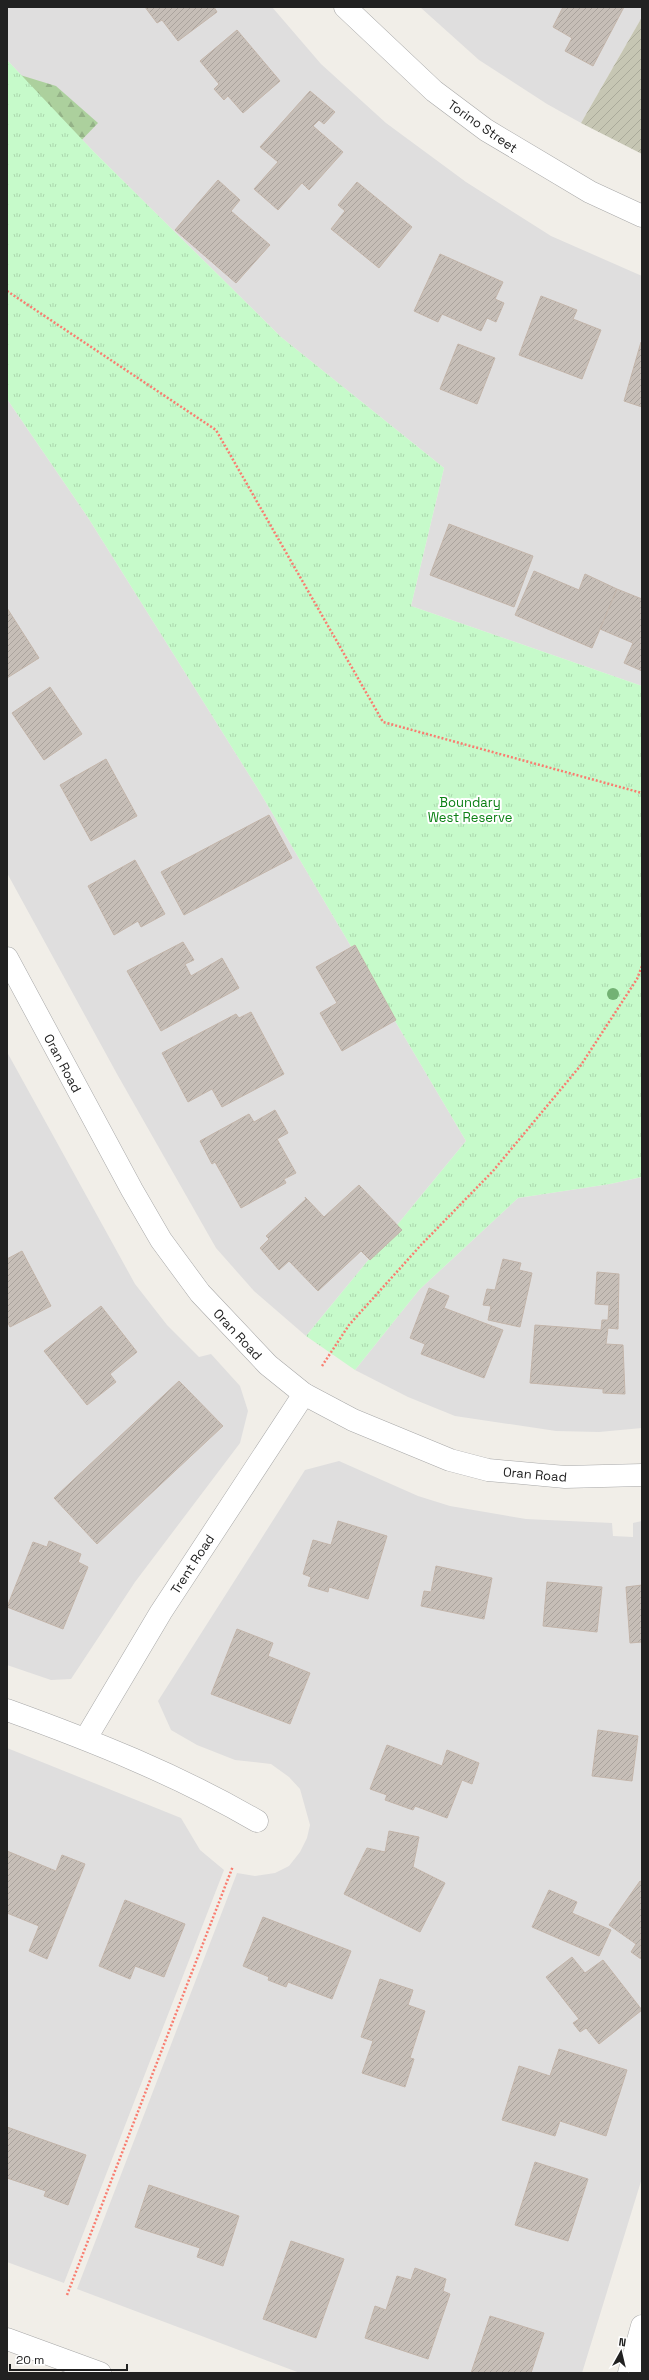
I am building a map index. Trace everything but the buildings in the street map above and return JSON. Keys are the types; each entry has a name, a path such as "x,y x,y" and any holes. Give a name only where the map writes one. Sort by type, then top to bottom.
{"street":[{"name":"Torino Street","path":"345,7 434,92 486,130 590,192 642,216"},
{"name":"Oran Road","path":"7,958 132,1190 161,1240 200,1293 237,1334 268,1365 304,1394 353,1420 408,1445 450,1460 488,1470 565,1477 642,1475"},
{"name":"Trent Road","path":"86,1738 161,1612 304,1394"},
{"path":"7,1710 86,1738 208,1793 257,1821"},
{"path":"629,2373 642,2326"},
{"path":"7,2339 100,2373"}],"path":[{"path":"7,291 216,430 383,722 642,793"},
{"path":"322,1366 349,1325 421,1245 493,1171 581,1065 637,979 642,966"},
{"path":"67,2295 232,1866"}],"shaded area":[{"path":"7,7 272,7 321,64 386,123 466,182 551,236 642,276 642,686 411,606 444,468 281,337 94,152 7,60"},
{"path":"420,7 642,7 642,17 581,123 547,104 479,60"},
{"path":"642,17 642,154 581,123"},
{"path":"7,399 87,516 258,789 466,1141 306,1336 254,1291 216,1248 117,1074 7,873"},
{"path":"7,1052 135,1284 167,1325 199,1357 211,1354 240,1386 248,1411 240,1443 135,1582 71,1679 51,1680 7,1665"},
{"path":"642,1177 642,1428 599,1432 556,1431 455,1416 408,1397 355,1370 419,1290 518,1198 610,1184"},
{"path":"339,1461 418,1496 450,1506 526,1519 612,1523 613,1536 633,1537 633,1523 642,1521 642,2178 582,2373 300,2373 77,2289 237,1873 255,1876 275,1873 289,1866 300,1852 307,1838 310,1825 300,1789 289,1777 271,1764 235,1760 197,1745 171,1730 158,1701 305,1470"},
{"path":"7,1748 181,1818 200,1850 224,1870 64,2283 7,2262"}],"green space":[{"name":"Boundary West Reserve","path":"7,60 94,152 281,337 444,468 411,606 642,686 642,1177 610,1184 518,1198 419,1290 355,1370 306,1336 466,1141 258,789 87,516 7,399"},
{"path":"7,71 56,86 98,123 7,218"}]}
